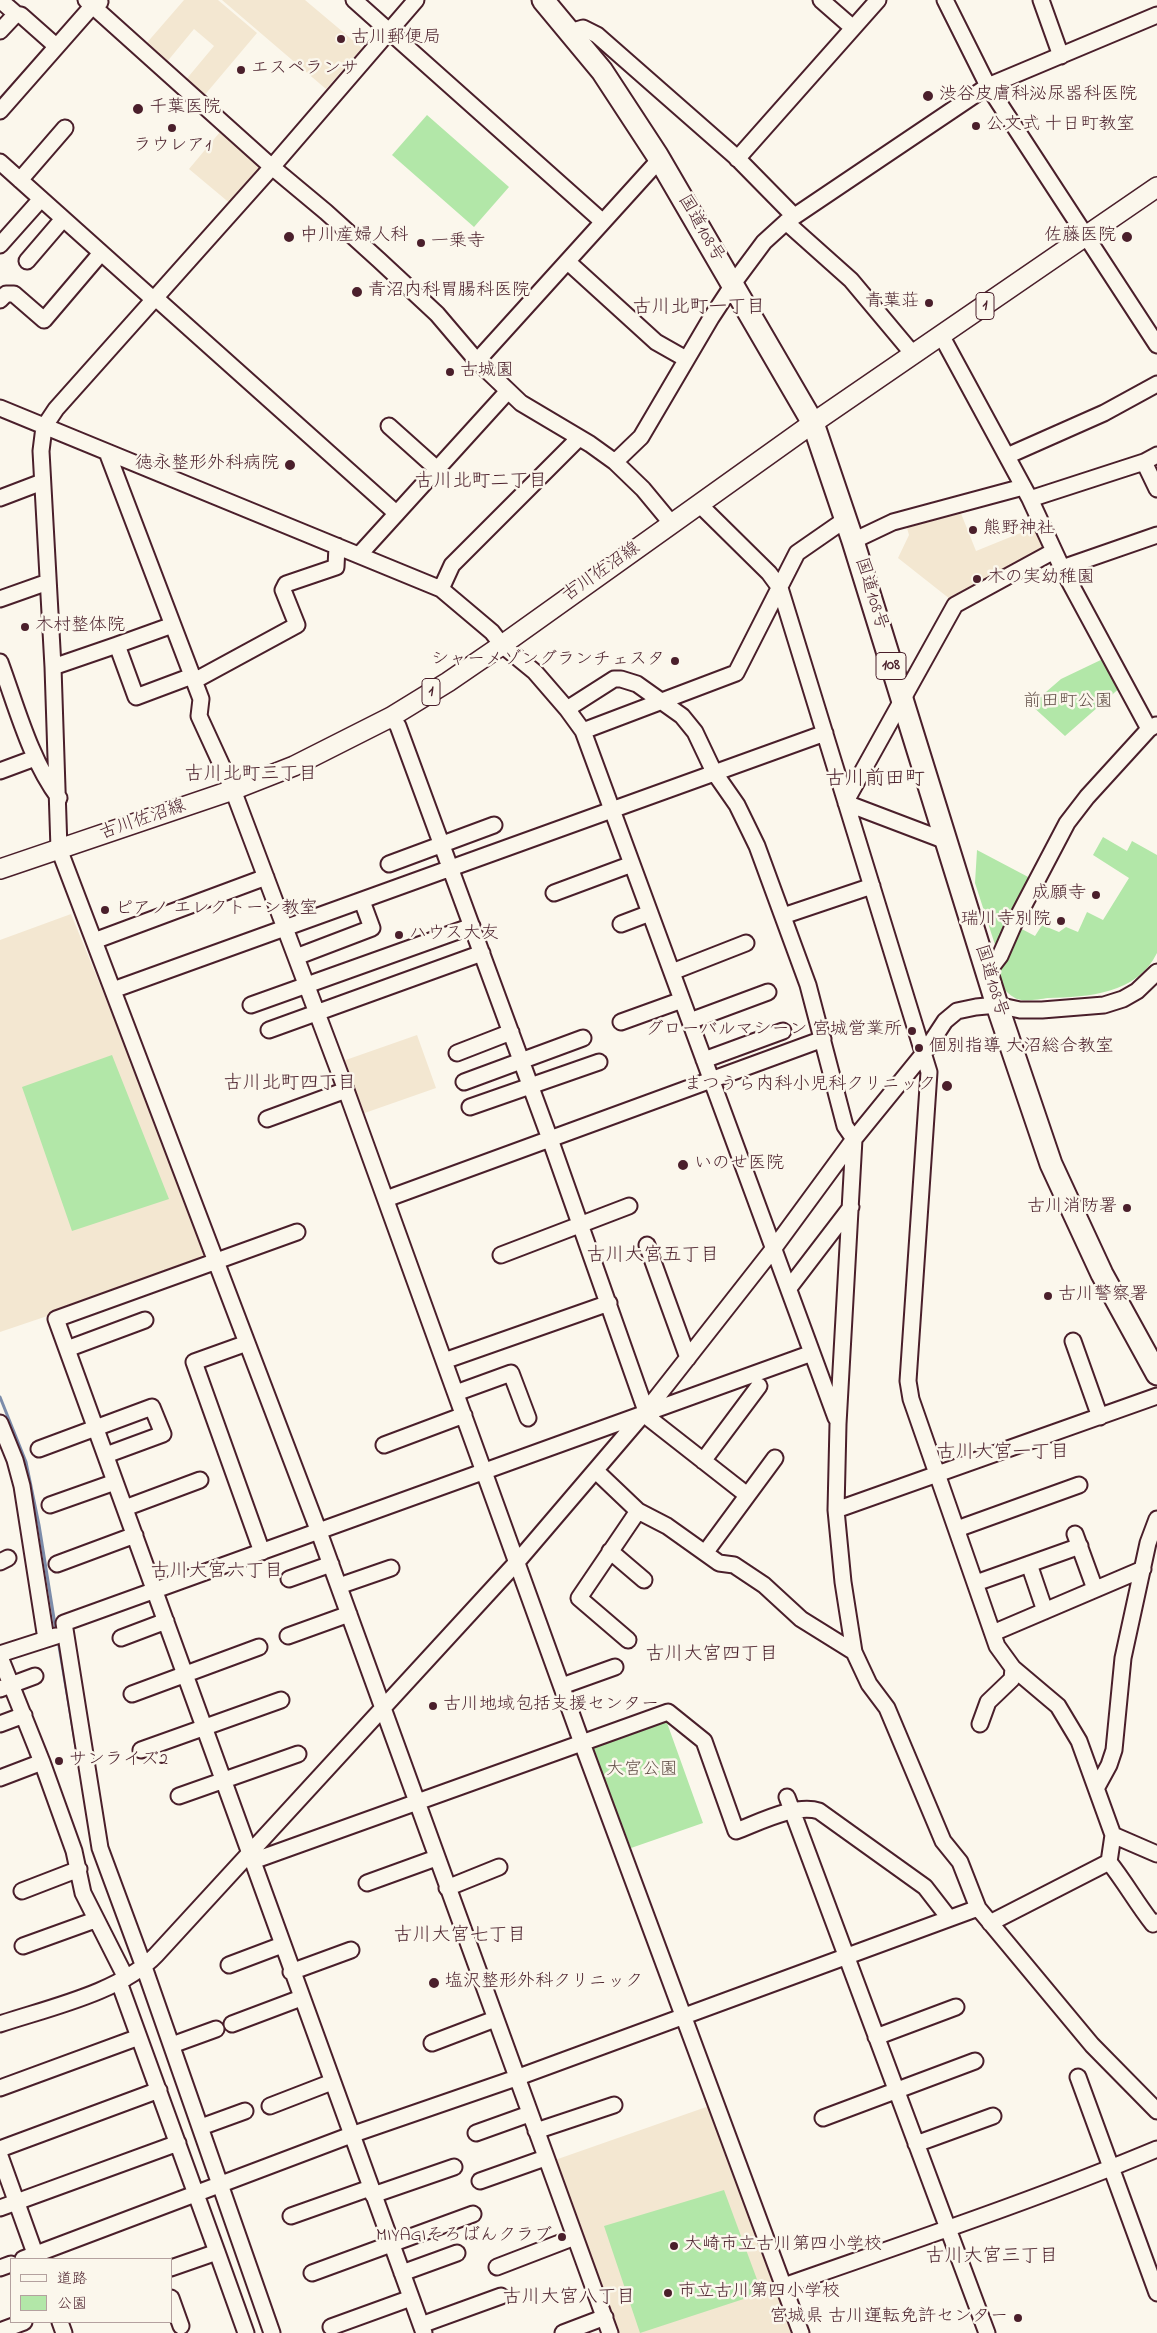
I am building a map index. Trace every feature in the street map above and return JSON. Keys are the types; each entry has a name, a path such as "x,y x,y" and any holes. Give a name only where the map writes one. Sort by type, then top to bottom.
{"highway":[{"name":"国道108号","path":"543,0 602,70 660,159 813,423 853,541 997,1006 1051,1164 1102,1274 1157,1374"}],"main road":[{"name":"古川佐沼線","path":"0,869 233,790 294,766 391,717 448,682 502,645 813,423 1088,237 1157,187"}],"street":[{"path":"0,0 16,14 21,15 56,46"},
{"path":"354,0 603,222"},
{"path":"416,0 272,167 56,408 44,427 41,451 42,482 53,667 59,798 59,849 331,1564 494,2019 610,2333"},
{"path":"821,0 852,28"},
{"path":"737,159 878,0"},
{"path":"945,0 988,86 1157,345"},
{"path":"1041,0 1061,56"},
{"path":"0,111 94,3 272,167 326,212 437,314 477,361 521,403 615,462 642,489 672,524"},
{"path":"0,31 16,14"},
{"path":"615,462 641,437 686,359 733,284 764,242 790,219 988,86 1157,15"},
{"path":"570,32 583,28 598,35 737,159 790,219 851,280 913,354"},
{"path":"20,180 65,128"},
{"path":"477,361 660,159"},
{"path":"0,162 153,299 159,301 194,331 396,513"},
{"path":"0,245 41,199"},
{"path":"27,261 63,219"},
{"path":"0,300 6,294 14,294 44,320 102,253"},
{"path":"568,262 656,342 686,359"},
{"path":"941,335 1007,456 1062,568 1153,727 1087,797 1067,823 1014,924 1000,956 987,973"},
{"path":"1007,456 1104,413 1157,384"},
{"path":"359,555 508,391"},
{"path":"0,408 440,589 492,632 502,645 535,672 567,709 583,731 838,1424"},
{"path":"389,426 437,469"},
{"path":"440,589 452,565 579,438"},
{"path":"107,452 201,699 199,716 233,790 307,985 582,1743 801,2333"},
{"path":"853,541 893,522 1026,493 1150,459 1157,489"},
{"path":"0,498 42,482"},
{"path":"700,505 769,572 780,588 924,1053 928,1072 908,1381 911,1398 976,1583 996,1646 1013,1668 1058,1706 1079,1741 1113,1835 1109,1862 1122,1878 1136,1903 1153,1924 1157,1922"},
{"path":"583,731 736,673 797,553 846,519"},
{"path":"1062,568 1157,535"},
{"path":"117,645 136,698 193,679 297,625 283,590 286,584 336,567 337,546"},
{"path":"846,802 955,605 1054,551"},
{"path":"0,599 48,582"},
{"path":"53,667 167,627"},
{"path":"0,662 35,758 47,783 59,798"},
{"path":"567,709 614,679 637,684 662,701 682,716 696,732 714,772 737,806 757,846 808,985 824,1039 845,1126 854,1139 838,1424 836,1510 843,1582 854,1652 869,1684 887,1708 943,1841 960,1862 978,1908 1092,2045 1157,2111"},
{"path":"391,717 398,726 442,844 581,1225 646,1411 650,1419 747,1495"},
{"path":"113,990 825,733"},
{"path":"0,771 35,758"},
{"path":"846,802 946,841"},
{"path":"389,864 494,825"},
{"path":"554,893 632,864"},
{"path":"94,941 266,877"},
{"path":"783,916 872,886"},
{"path":"296,957 372,928 362,901"},
{"path":"621,924 650,913"},
{"path":"251,1005 472,926"},
{"path":"672,972 746,943"},
{"path":"269,1030 482,953"},
{"path":"0,2024 133,1974 251,1857 517,1562 646,1411 774,1248 854,1139 924,1053 945,1021 957,1011 997,1006 1020,1010 1042,1010 1104,1005 1123,999 1137,991 1157,972"},
{"path":"690,1021 768,992"},
{"path":"621,1022 682,1000"},
{"path":"704,1060 783,1031"},
{"path":"457,1053 511,1032"},
{"path":"464,1082 583,1038"},
{"path":"386,1199 824,1039"},
{"path":"470,1107 599,1062"},
{"path":"267,1119 346,1090"},
{"path":"501,1255 629,1206"},
{"path":"789,1288 851,1207"},
{"path":"297,1232 56,1319 422,2329 501,2296"},
{"path":"647,1245 688,1358"},
{"path":"444,1361 609,1303"},
{"path":"67,1349 145,1320"},
{"path":"1073,1340 1100,1416"},
{"path":"247,1343 194,1362 262,1552"},
{"path":"272,2333 172,2044 133,1974 95,1920 83,1893 74,1851 24,1716 6,1687 0,1656 53,1637 64,1623 155,1589 319,1532 646,1411 812,1353"},
{"path":"456,1393 511,1373 528,1418"},
{"path":"703,1461 759,1386"},
{"path":"836,1510 1157,1396"},
{"path":"39,1449 152,1407 163,1434 106,1455"},
{"path":"384,1445 464,1415"},
{"path":"0,1423 15,1460 22,1486 53,1637 100,1848 133,1974 139,2037 246,2333"},
{"path":"705,1553 775,1458"},
{"path":"596,1471 638,1511 667,1526 719,1563 734,1564 764,1586 800,1620 854,1652"},
{"path":"125,1508 200,1480"},
{"path":"50,1506 115,1482"},
{"path":"957,1529 1079,1486"},
{"path":"628,1640 579,1598 638,1511"},
{"path":"1097,1787 1109,1765 1114,1750 1123,1658 1148,1543 1157,1519"},
{"path":"58,1564 135,1535"},
{"path":"976,1583 1029,1564 1078,1540 1095,1589"},
{"path":"610,1552 644,1580"},
{"path":"288,1579 331,1564"},
{"path":"1029,1564 1045,1611"},
{"path":"339,1586 391,1568"},
{"path":"993,1633 1143,1568"},
{"path":"288,1636 349,1614"},
{"path":"121,1638 166,1621"},
{"path":"132,1694 259,1646"},
{"path":"562,1686 615,1667"},
{"path":"979,1717 988,1702 1012,1679 1013,1668"},
{"path":"6,1687 35,1676"},
{"path":"141,1750 281,1700"},
{"path":"251,1857 416,1802 668,1712 704,1741 736,1831 792,1811 806,1808 819,1811 925,1887 949,1918"},
{"path":"0,1724 24,1716"},
{"path":"179,1796 298,1754"},
{"path":"0,1778 42,1762"},
{"path":"786,1797 987,2333"},
{"path":"1113,1835 1157,1854"},
{"path":"368,1883 436,1858"},
{"path":"990,1923 1109,1862"},
{"path":"447,1888 499,1867"},
{"path":"22,1891 78,1869"},
{"path":"0,2156 17,2202 32,2258 221,2183 351,2135 516,2078 978,1908"},
{"path":"23,1946 95,1920"},
{"path":"229,1965 282,1945"},
{"path":"292,1972 352,1950"},
{"path":"232,2024 301,1998"},
{"path":"876,2037 956,2007"},
{"path":"432,2043 494,2019"},
{"path":"172,2044 216,2029"},
{"path":"0,2088 139,2037"},
{"path":"823,2118 975,2061"},
{"path":"1078,2077 1110,2169 1157,2293"},
{"path":"270,2106 332,2082"},
{"path":"0,2148 159,2090"},
{"path":"536,2132 614,2104"},
{"path":"201,2127 245,2111"},
{"path":"476,2133 529,2114"},
{"path":"916,2144 993,2116"},
{"path":"0,2208 178,2143"},
{"path":"784,2286 948,2229 1110,2169 1157,2149"},
{"path":"480,2180 546,2158"},
{"path":"291,2216 454,2167"},
{"path":"312,2273 473,2214"},
{"path":"497,2267 575,2237"},
{"path":"172,2268 218,2252"},
{"path":"402,2273 457,2253"},
{"path":"331,2327 411,2298"},
{"path":"172,2301 181,2326"},
{"path":"563,2333 605,2318"},
{"path":"0,2331 21,2323"}],"shaded area":[{"path":"184,0 218,0 257,33 203,97 184,82 214,46 194,29 166,63 145,45"},
{"path":"222,0 305,0 362,48 326,89"},
{"path":"220,132 263,168 232,205 189,169"},
{"path":"958,506 976,551 1040,525 1051,550 955,603 898,558 909,535 905,521"},
{"path":"71,914 213,1260 0,1332 0,940"},
{"path":"417,1035 436,1088 359,1115 340,1062"},
{"name":"大崎市立古川第四小学校","path":"712,2105 793,2333 617,2333 555,2160"}],"green space":[{"path":"427,115 509,187 474,227 392,155"},
{"name":"前田町公園","path":"1107,657 1122,686 1065,736 1031,705 1061,679"},
{"path":"1103,837 1127,851 1132,841 1157,855 1157,953 1148,967 1137,977 1110,991 1079,996 1028,1000 1015,998 1001,987 998,972 1013,949 1018,927 1035,936 1042,925 1059,932 1066,927 1078,932 1087,912 1103,920 1129,878 1093,855"},
{"path":"977,850 1032,879 998,954 975,883"},
{"path":"112,1055 169,1199 72,1231 22,1087"},
{"name":"大宮公園","path":"666,1720 703,1823 631,1848 592,1751 595,1746"},
{"path":"724,2190 762,2293 640,2333 604,2226"}],"waterway":[{"path":"0,1397 26,1462 39,1525 56,1631"},
{"path":"58,1640 76,1747"}],"place":[{"name":"古川郵便局","path":"341,39"},
{"name":"エスペランサ","path":"241,70"},
{"name":"渋谷皮膚科泌尿器科医院","path":"928,96"},
{"name":"千葉医院","path":"138,109"},
{"name":"公文式 十日町教室","path":"976,126"},
{"name":"ラウレア1","path":"172,128"},
{"name":"中川産婦人科","path":"289,237"},
{"name":"佐藤医院","path":"1127,237"},
{"name":"一乗寺","path":"421,243"},
{"name":"青沼内科胃腸科医院","path":"357,292"},
{"name":"青葉荘","path":"929,303"},
{"name":"古城園","path":"450,372"},
{"name":"徳永整形外科病院","path":"290,465"},
{"name":"熊野神社","path":"973,530"},
{"name":"木の実幼稚園","path":"977,579"},
{"name":"木村整体院","path":"25,627"},
{"name":"シャーメゾングランチェスタ","path":"675,661"},
{"name":"成願寺","path":"1096,895"},
{"name":"ピアノ エレクトーン教室","path":"105,910"},
{"name":"瑞川寺別院","path":"1061,921"},
{"name":"ハウス大友","path":"399,935"},
{"name":"グローバルマシーン 宮城営業所","path":"912,1031"},
{"name":"個別指導 大沼総合教室","path":"919,1048"},
{"name":"まつうら内科小児科クリニック","path":"947,1086"},
{"name":"いのせ医院","path":"683,1165"},
{"name":"古川消防署","path":"1127,1208"},
{"name":"古川警察署","path":"1048,1296"},
{"name":"古川地域包括支援センター","path":"433,1706"},
{"name":"サンライズ2","path":"59,1761"},
{"name":"塩沢整形外科クリニック","path":"434,1983"},
{"name":"MIYAGIそろばんクラブ","path":"562,2237"},
{"name":"大崎市立古川第四小学校","path":"674,2246"},
{"name":"市立古川第四小学校","path":"668,2293"},
{"name":"宮城県 古川運転免許センター","path":"1018,2318"}],"district":[{"name":"古川北町一丁目","path":"699,309"},
{"name":"古川北町二丁目","path":"481,483"},
{"name":"古川北町三丁目","path":"251,776"},
{"name":"古川前田町","path":"875,781"},
{"name":"古川北町四丁目","path":"290,1085"},
{"name":"古川大宮五丁目","path":"653,1257"},
{"name":"古川大宮一丁目","path":"1003,1454"},
{"name":"古川大宮六丁目","path":"217,1573"},
{"name":"古川大宮四丁目","path":"712,1656"},
{"name":"古川大宮七丁目","path":"460,1937"},
{"name":"古川大宮三丁目","path":"992,2258"},
{"name":"古川大宮八丁目","path":"569,2299"}]}
